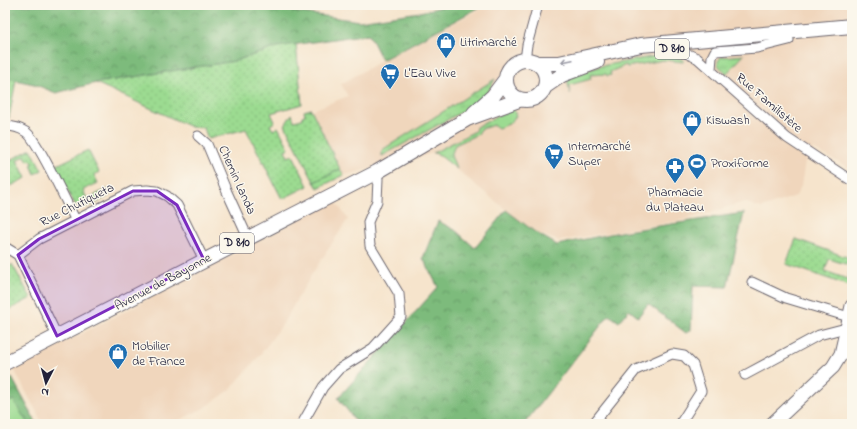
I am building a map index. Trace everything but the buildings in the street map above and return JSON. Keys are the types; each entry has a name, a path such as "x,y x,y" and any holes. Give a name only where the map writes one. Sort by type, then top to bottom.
{"main road":[{"path":"531,61 545,73 546,86 542,93 535,98 528,101 519,100 509,92 505,80 511,66 531,61 559,63 641,45 852,26"},
{"path":"805,39 813,34 852,30"},
{"name":"D 810","path":"546,86 562,75 599,61 636,53 676,49 697,53 790,40 852,35"},
{"name":"D 810","path":"467,119 494,96 505,80"},
{"name":"D 810","path":"467,119 519,100"},
{"name":"Avenue de Bayonne","path":"5,363 377,172 467,119"}],"street":[{"path":"531,61 527,46 538,5"},
{"path":"697,53 697,43 736,39 757,34"},
{"path":"710,69 712,57 716,51 758,48 790,40"},
{"name":"Rue Familistère","path":"697,53 710,69 787,138 852,181"},
{"path":"5,126 12,126 27,132 44,158 76,221"},
{"name":"Chemin Landa","path":"198,136 207,144 226,192 248,238"},
{"path":"302,424 322,387 339,368 373,348 401,316 399,294 370,246 368,222 377,201 377,172"},
{"name":"Rue Chutiqueta","path":"18,254 39,239 133,191 157,191 167,196 177,204 204,260"},
{"path":"5,247 18,254 57,336"},
{"path":"752,282 786,298 849,317"},
{"path":"772,424 827,373 846,353 849,317"},
{"path":"745,375 849,317"},
{"path":"593,424 636,370 672,354 684,356 693,365 701,391 680,424"}],"highlighted area":[{"path":"133,191 157,191 177,205 204,260 57,336 18,255 39,239"}],"shaded area":[{"path":"488,5 852,5 852,169 813,149 805,161 801,186 796,196 761,208 744,202 684,220 559,241 535,232 438,154 438,152 344,175 312,110 348,96 341,84 382,60"},
{"path":"335,201 348,219 312,274 282,325 260,355 230,390 204,408 171,424 43,424 14,369"}],"green space":[{"path":"5,5 264,5 269,8 359,21 420,12 450,5 482,6 382,60 369,34 278,47 235,61 96,83 56,93 34,84 5,78"},
{"path":"296,44 302,104 271,113 275,122 270,125 273,130 278,127 289,148 285,150 288,157 293,155 308,186 282,199 246,129 208,139 204,128 191,127 96,83 235,61 278,47"},
{"path":"662,55 672,56 684,60 683,62 663,60 627,67 626,65 610,72 611,75 590,75 591,79 570,85 570,94 567,78 601,66"},
{"path":"744,55 726,74 718,65 718,61 721,57"},
{"path":"5,78 16,80 9,118 5,117"},
{"path":"495,79 488,92 465,110 382,156 382,150"},
{"path":"311,109 340,169 314,182 285,125 292,114 294,121 302,119 302,116 305,115 304,111"},
{"path":"511,110 514,110 516,116 509,124 498,128 494,125 481,129 478,134 455,145 451,156 457,169 438,154 433,153 475,131 476,127"},
{"path":"31,149 42,170 35,174 31,165 33,164 31,160 28,161 25,156 17,160 26,178 11,186 5,175 5,163"},
{"path":"88,150 99,172 94,175 98,183 83,190 87,199 107,189 110,195 92,205 83,207 74,203 55,166"},
{"path":"340,169 344,175 318,188 314,182"},
{"path":"506,210 535,232 557,245 620,232 744,213 727,287 693,286 691,330 686,333 648,304 638,317 629,310 619,322 609,315 524,424 358,424 338,398 438,287 423,258 438,221 455,230 475,248"},
{"path":"796,239 852,259 852,266 852,287 786,264","holes":["829,259 852,266 847,279 825,271"]},
{"path":"12,264 31,298 5,312 5,271"},
{"path":"12,378 37,424 5,424 5,381"},
{"path":"13,400 28,424 5,424 5,405"}],"place":[{"name":"Litrimarché","path":"446,59"},
{"name":"L'Eau Vive","path":"390,90"},
{"name":"Kiswash","path":"692,137"},
{"name":"Intermarché Super","path":"554,170"},
{"name":"Proxiforme","path":"697,180"},
{"name":"Pharmacie du Plateau","path":"675,184"},
{"name":"Mobilier de France","path":"118,370"}]}
